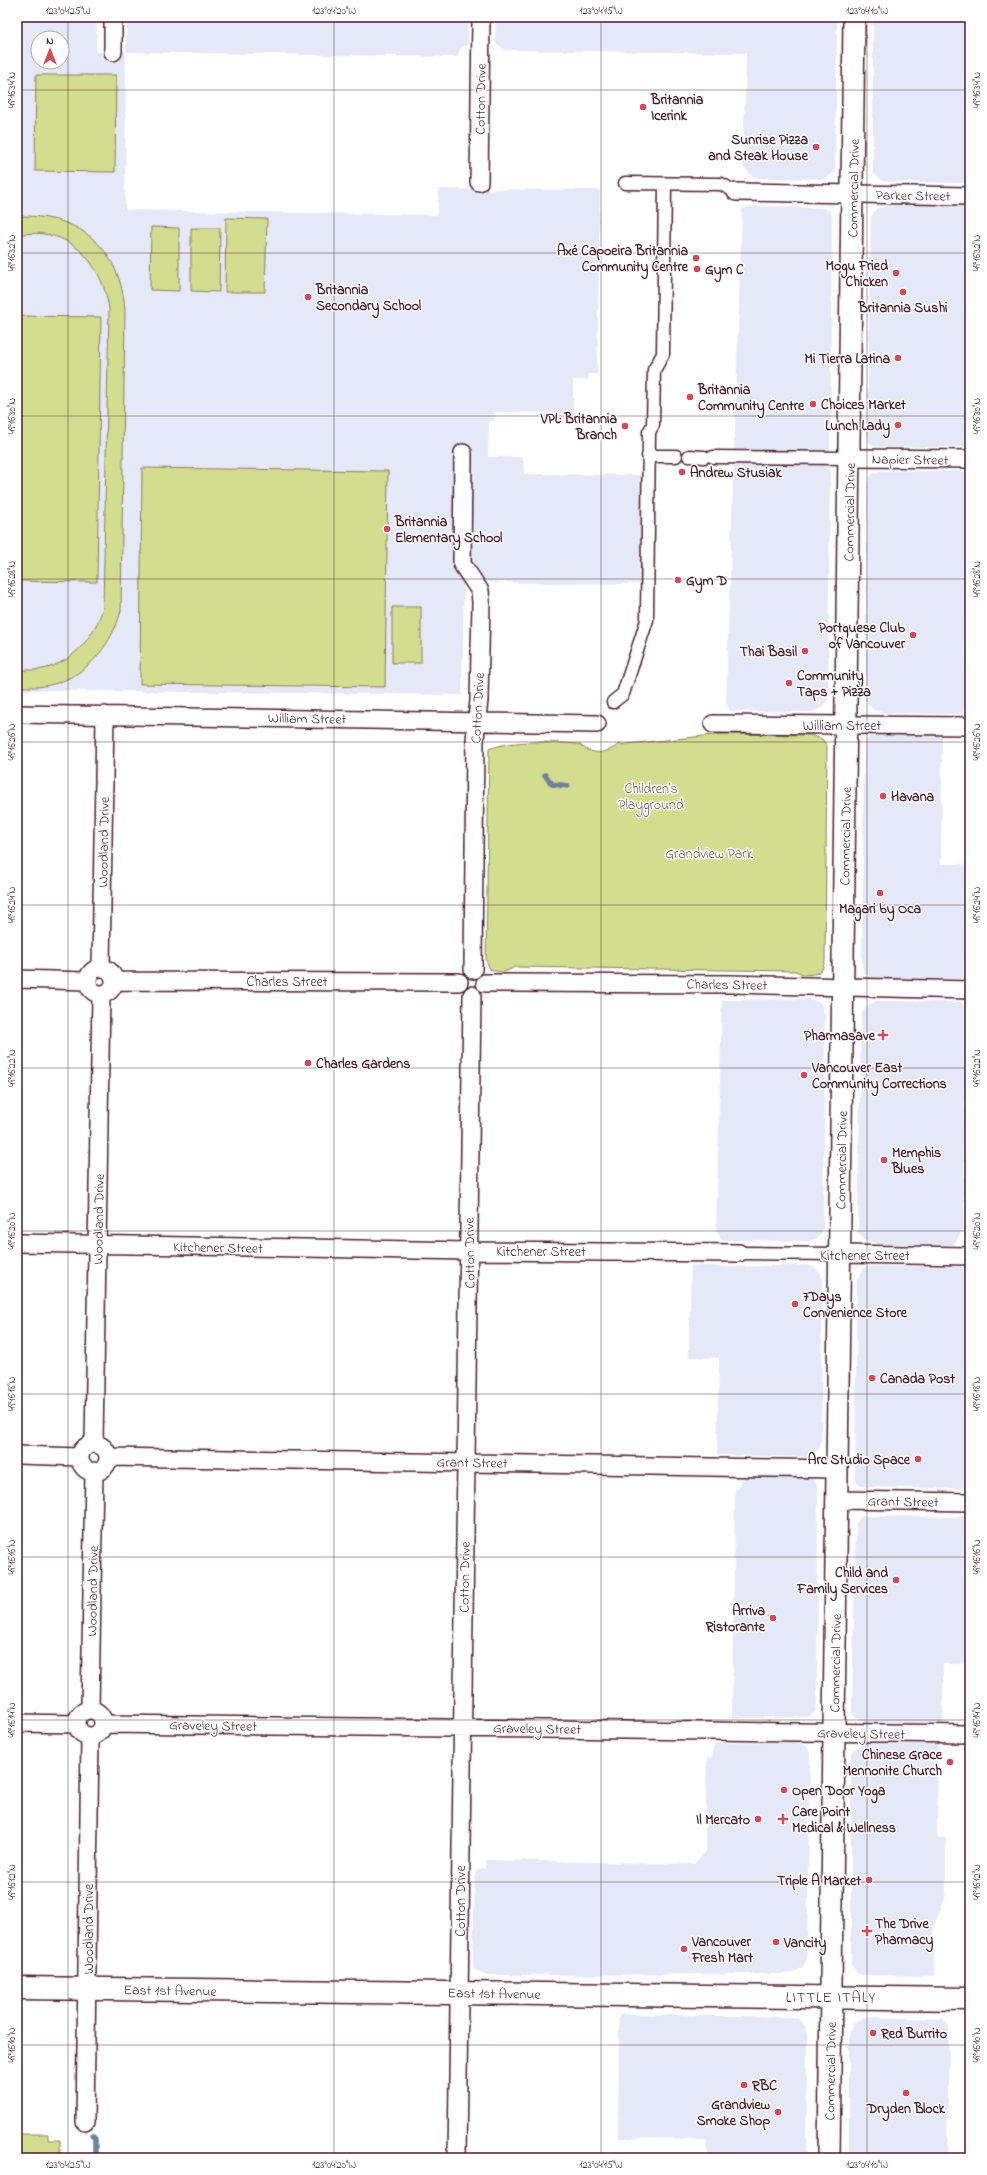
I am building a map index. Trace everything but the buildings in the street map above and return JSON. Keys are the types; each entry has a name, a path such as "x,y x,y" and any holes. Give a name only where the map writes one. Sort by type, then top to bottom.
{"main road":[{"name":"East 1st Avenue","path":"17,1988 970,1999"}],"street":[{"path":"113,17 113,52"},
{"name":"Cotton Drive","path":"479,182 482,17"},
{"name":"Commercial Drive","path":"829,2158 854,17"},
{"path":"625,183 721,184 736,192"},
{"path":"613,702 623,694 647,620 648,456 649,432 653,425 654,370 663,354 665,184"},
{"name":"Parker Street","path":"736,192 970,196"},
{"name":"Cotton Drive","path":"463,453 462,564 480,591 482,602 475,739 473,970"},
{"path":"648,456 676,456"},
{"path":"689,456 850,458"},
{"name":"Napier Street","path":"850,458 970,459"},
{"name":"William Street","path":"17,714 597,724"},
{"name":"Woodland Drive","path":"101,968 105,715"},
{"name":"William Street","path":"714,724 970,726"},
{"path":"101,968 109,970 114,981 109,991 101,994 90,989 87,980 90,973 101,968"},
{"path":"473,970 480,972 485,983 480,993 472,995 464,993 459,982 462,974 473,970"},
{"path":"17,979 87,980"},
{"name":"Charles Street","path":"114,981 459,982"},
{"name":"Charles Street","path":"485,983 693,984 970,990"},
{"name":"Woodland Drive","path":"94,1444 101,994"},
{"name":"Cotton Drive","path":"457,2158 472,995"},
{"name":"Kitchener Street","path":"17,1243 98,1246 970,1256"},
{"path":"94,1444 104,1448 108,1458 104,1467 94,1471 84,1467 80,1457 84,1448 94,1444"},
{"path":"17,1455 80,1457"},
{"name":"Grant Street","path":"108,1458 465,1462 837,1469"},
{"name":"Woodland Drive","path":"90,1710 94,1471"},
{"name":"Grant Street","path":"836,1500 970,1502"},
{"path":"90,1710 100,1714 103,1724 99,1733 90,1737 80,1733 76,1724 80,1714 90,1710"},
{"path":"17,1723 76,1724"},
{"name":"Graveley Street","path":"103,1724 970,1734"},
{"name":"Woodland Drive","path":"85,2122 88,1989 90,1737"}],"shaded area":[{"name":"Britannia Secondary School","path":"17,17 97,17 96,52 126,52 125,210 437,215 439,189 600,190 597,374 589,374 588,380 573,380 573,413 494,412 494,421 489,421 488,457 523,457 524,474 646,475 642,584 464,582 462,695 17,690"},
{"path":"127,17 468,17 468,45 459,50 458,57 126,52"},
{"path":"496,17 837,17 835,172 825,179 760,178 752,176 743,166 746,53 505,50 495,42"},
{"path":"873,17 970,17 970,183 890,182 883,181 873,173"},
{"path":"968,204 970,209 968,447 873,446 869,442 867,435 871,216 876,209 886,206"},
{"path":"753,206 823,208 830,211 832,216 828,699 823,707 813,712 730,711 726,703 742,209"},
{"path":"879,471 968,471 966,707 963,714 884,713 872,709 865,700 867,483 871,475"},
{"path":"879,734 942,735 941,864 970,864 965,979 873,978 864,973 862,965 864,745 869,737"},
{"path":"810,999 821,1003 825,1015 823,1226 821,1234 816,1239 807,1241 722,1240 716,1231 722,1000"},
{"path":"877,1001 961,1002 966,1009 964,1229 953,1245 879,1244 864,1240 858,1232 861,1016 866,1006"},
{"path":"691,1265 728,1267 807,1265 814,1267 820,1273 822,1278 821,1440 820,1447 813,1454 805,1457 717,1455 719,1358 689,1357"},
{"path":"872,1266 970,1267 969,1481 964,1489 866,1487 857,1484 855,1479 857,1280 864,1268"},
{"path":"746,1477 807,1477 812,1479 818,1486 817,1704 814,1713 808,1717 732,1718 735,1489 739,1488 740,1481"},
{"path":"861,1516 970,1517 970,1664 943,1664 943,1723 864,1722 856,1718 852,1713 856,1523"},
{"path":"792,1742 805,1745 809,1750 810,1757 807,1954 806,1961 802,1968 793,1973 782,1974 485,1975 474,1969 475,1872 485,1868 485,1860 694,1864 705,1852 707,1758 712,1757 714,1743"},
{"path":"863,1743 938,1744 937,1838 946,1838 946,1895 934,1925 934,1976 863,1975 857,1973 851,1965 851,1756 853,1750"},
{"path":"619,2014 792,2017 799,2019 806,2027 807,2033 806,2158 708,2158 707,2139 618,2138"},
{"path":"865,2017 943,2019 949,2027 947,2158 849,2158 849,2033 853,2023"}],"green space":[{"path":"36,75 116,75 115,172 35,171"},
{"path":"24,216 64,222 81,230 95,240 106,254 115,270 122,288 125,309 121,611 115,628 106,644 96,657 83,669 69,678 53,684 36,687 17,686 17,669 32,670 47,668 60,663 72,655 82,646 91,634 98,622 103,608 109,309 99,276 80,250 67,241 52,236 35,233 17,235 17,217"},
{"path":"226,218 267,219 265,292 225,292"},
{"path":"151,227 179,228 179,291 150,290"},
{"path":"191,228 220,228 219,292 191,291"},
{"path":"17,316 101,317 97,582 17,581"},
{"path":"142,468 388,471 385,687 140,684"},
{"path":"392,607 421,607 421,663 392,663"},
{"name":"Grandview Park","path":"723,734 810,735 822,739 827,746 825,961 822,970 809,975 796,971 514,967 503,972 490,969 486,960 489,749 521,742 544,742 578,744 593,752 602,752 610,750 618,745"},
{"path":"17,2134 48,2134 48,2140 60,2140 60,2158 17,2158"}],"waterway":[{"path":"545,775 552,784 568,786"},
{"path":"93,2136 95,2139 95,2158"}],"place":[{"name":"Britannia Icerink","path":"643,107"},
{"name":"Sunrise Pizza and Steak House","path":"816,147"},
{"name":"Axé Capoeira Britannia Community Centre","path":"696,258"},
{"name":"Gym C","path":"697,269"},
{"name":"Mogu Fried Chicken","path":"896,273"},
{"name":"Britannia Sushi","path":"903,292"},
{"name":"Britannia Secondary School","path":"308,297"},
{"name":"Mi Tierra Latina","path":"898,358"},
{"name":"Britannia Community Centre","path":"690,397"},
{"name":"Choices Market","path":"813,404"},
{"name":"Lunch Lady","path":"898,425"},
{"name":"VPL: Britannia Branch","path":"625,426"},
{"name":"Andrew Stusiak","path":"682,472"},
{"name":"Britannia Elementary School","path":"387,529"},
{"name":"Gym D","path":"678,580"},
{"name":"Portguese Club of Vancouver","path":"913,635"},
{"name":"Thai Basil","path":"805,651"},
{"name":"Community Taps + Pizza","path":"789,683"},
{"name":"Havana","path":"883,796"},
{"name":"Magari by Oca","path":"880,893"},
{"name":"Pharmasave","path":"883,1035"},
{"name":"Charles Gardens","path":"308,1063"},
{"name":"Vancouver East Community Corrections","path":"804,1075"},
{"name":"Memphis Blues","path":"884,1160"},
{"name":"7Days Convenience Store","path":"795,1304"},
{"name":"Canada Post","path":"872,1378"},
{"name":"Arc Studio Space","path":"918,1459"},
{"name":"Child and Family Services","path":"896,1580"},
{"name":"Arriva Ristorante","path":"773,1618"},
{"name":"Chinese Grace Mennonite Church","path":"950,1762"},
{"name":"Open Door Yoga","path":"784,1790"},
{"name":"Il Mercato","path":"758,1819"},
{"name":"Care Point Medical & Wellness","path":"783,1819"},
{"name":"Triple A Market","path":"869,1880"},
{"name":"The Drive Pharmacy","path":"867,1931"},
{"name":"Vancity","path":"776,1942"},
{"name":"Vancouver Fresh Mart","path":"684,1949"},
{"name":"Red Burrito","path":"873,2033"},
{"name":"RBC","path":"744,2085"},
{"name":"Dryden Block","path":"906,2093"},
{"name":"Grandview Smoke Shop","path":"778,2112"}],"district":[{"name":"LITTLE ITALY","path":"831,1997"}],"park label":[{"name":"Children's Playground","path":"651,796"}]}
